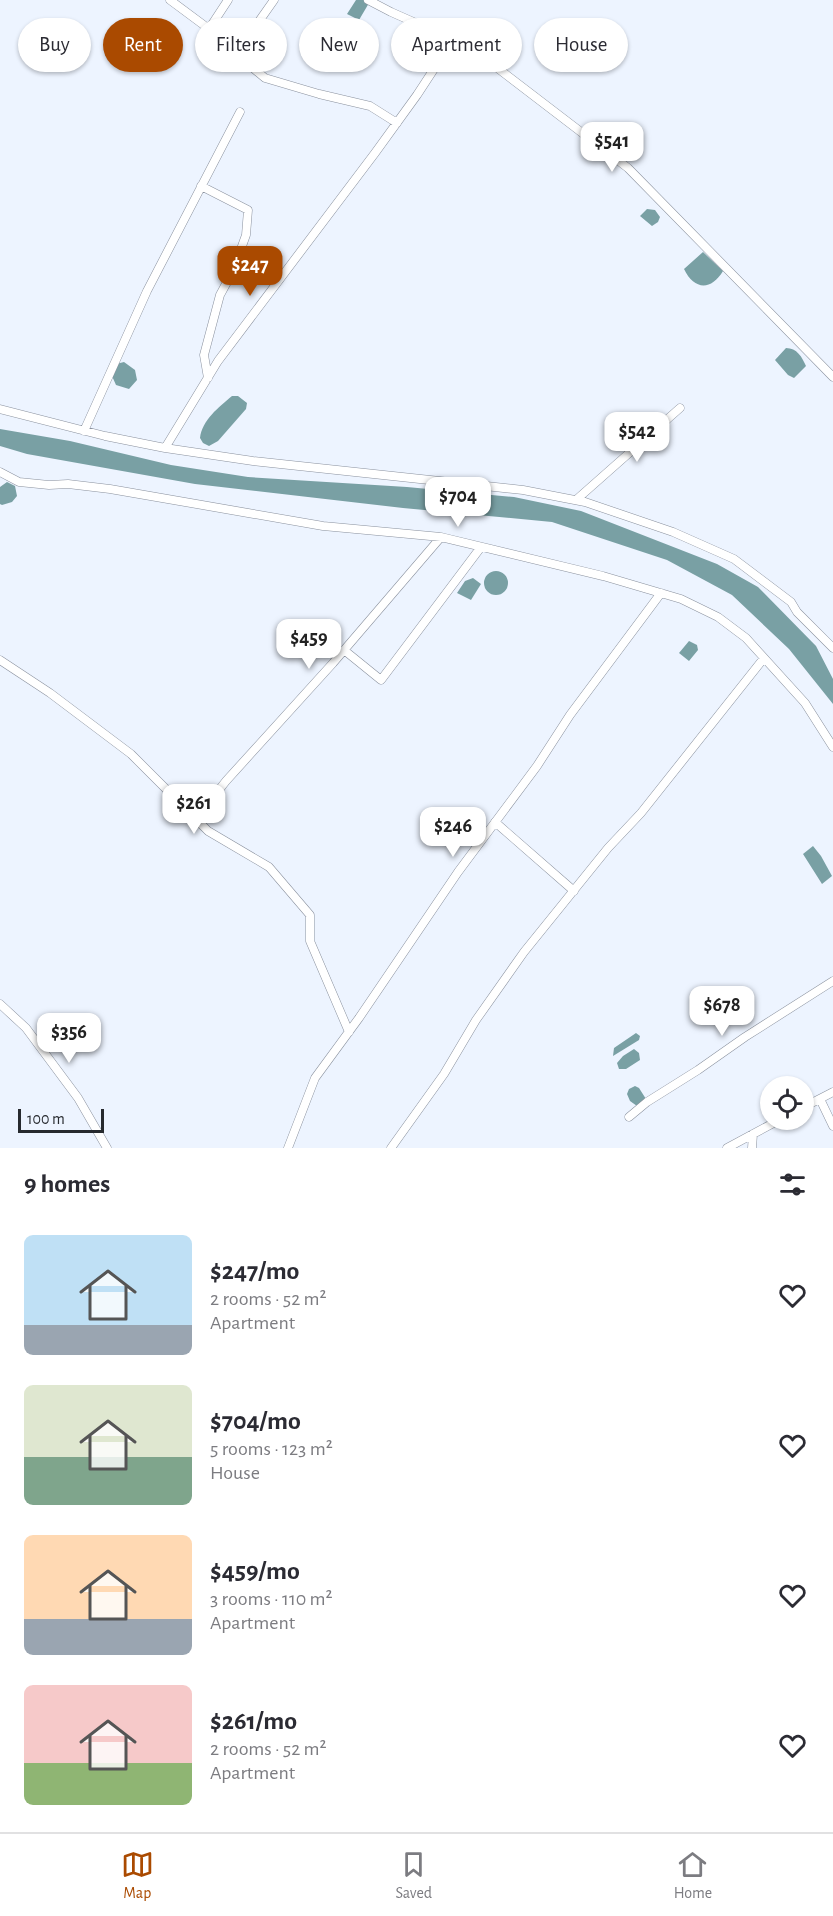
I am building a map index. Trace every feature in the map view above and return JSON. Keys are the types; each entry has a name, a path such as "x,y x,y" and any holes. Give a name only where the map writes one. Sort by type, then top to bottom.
{"street":[{"path":"170,0 195,18"},
{"path":"216,18 228,0"},
{"path":"261,18 274,0"},
{"path":"368,0 406,18"},
{"path":"258,72 265,78 292,87 370,106 397,123"},
{"path":"165,448 218,361 397,123 431,72"},
{"path":"503,72 628,168 833,377"},
{"path":"84,430 147,291 240,112"},
{"path":"201,186 248,210 246,235 233,271 220,295 204,355 208,378"},
{"path":"576,500 680,408"},
{"path":"0,409 165,448 253,461 523,490 576,500 673,532 734,559 791,602 797,612 833,648"},
{"path":"0,472 19,482 110,489 323,526 441,537 603,576 681,599 718,617 746,638 805,703 833,747"},
{"path":"196,819 226,781 344,650 441,537"},
{"path":"344,650 381,680 481,547"},
{"path":"288,1148 315,1078 458,872 537,766 570,715 661,593"},
{"path":"392,1148 444,1074 476,1020 524,952 608,848 641,813 764,658"},
{"path":"0,660 50,693 131,754 208,831 269,867 310,915 310,941 348,1032"},
{"path":"495,822 573,891"},
{"path":"629,1117 647,1102 833,981"},
{"path":"0,1004 26,1028 78,1098 107,1148"},
{"path":"814,1102 833,1092"},
{"path":"820,1099 833,1126"},
{"path":"727,1148 760,1130"},
{"path":"752,1148 753,1134"}],"shaded area":[{"path":"356,0 365,0 369,3 360,18 347,14"},
{"path":"647,209 655,210 660,217 658,222 652,226 640,216"},
{"path":"703,252 723,271 708,285 693,281 684,269"},
{"path":"786,348 796,351 806,366 794,378 788,375 775,360"},
{"path":"124,362 135,370 137,380 129,389 116,385 112,376 116,364"},
{"path":"232,396 238,396 247,403 246,409 218,441 209,446 203,443 200,438 204,425 212,414"},
{"path":"0,429 70,441 171,465 248,477 407,487 514,497 581,511 717,564 758,587 816,646 833,679 833,704 789,649 732,595 667,560 552,522 403,508 195,484 27,454 0,446"},
{"path":"7,482 15,486 17,496 12,502 2,505 0,504 0,487"},
{"path":"496,571 505,574 508,583 505,592 496,595 487,592 484,583 487,574"},
{"path":"473,578 481,584 471,600 457,593 465,581"},
{"path":"689,641 697,645 698,650 689,661 679,653"},
{"path":"813,846 832,876 822,884 803,854"},
{"path":"636,1033 640,1036 639,1040 613,1056 614,1048"},
{"path":"634,1049 639,1053 640,1060 626,1069 619,1069 617,1063"},
{"path":"635,1086 646,1099 637,1106 630,1101 627,1094 629,1089"}]}
